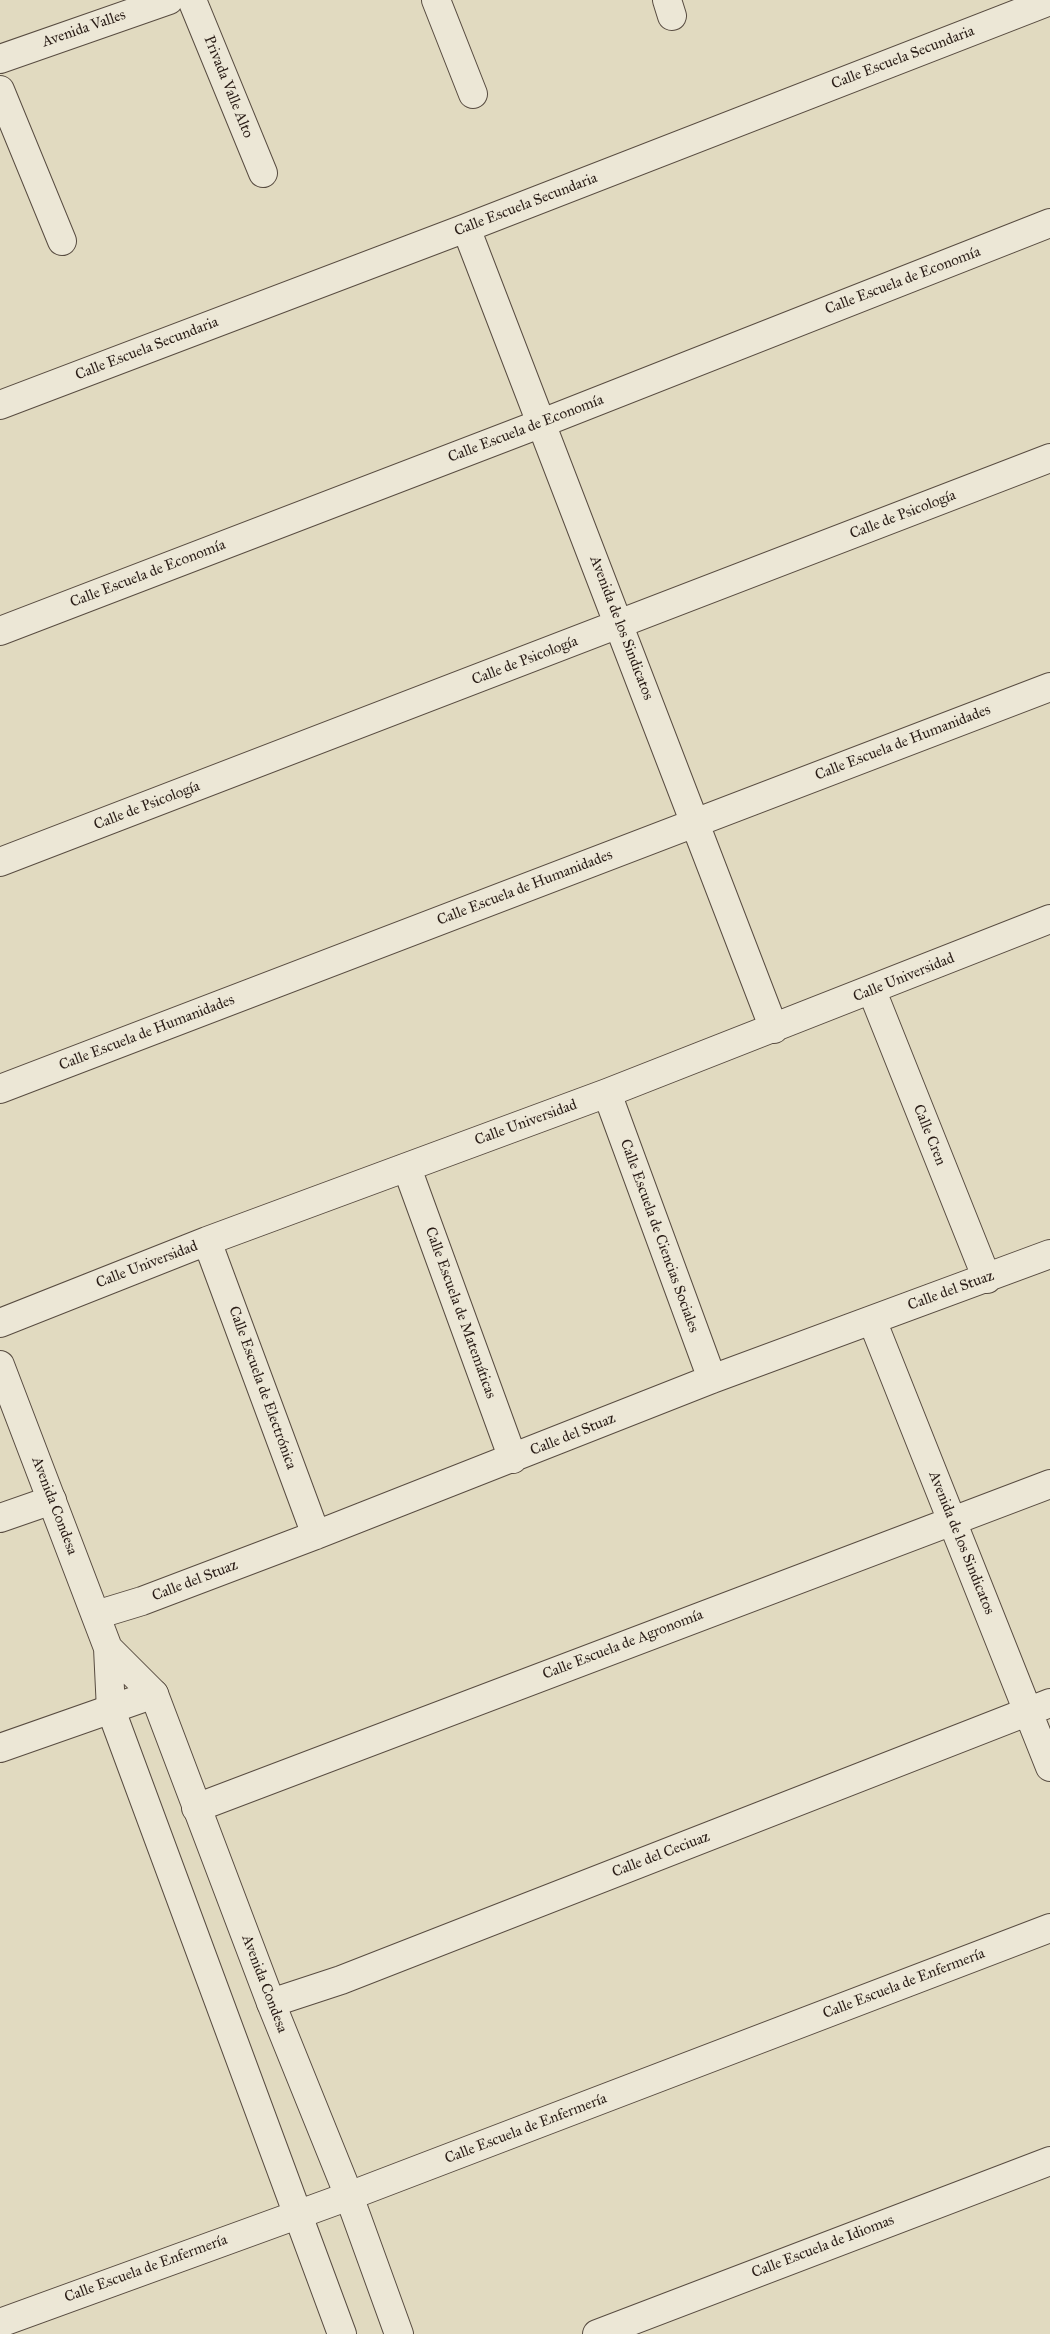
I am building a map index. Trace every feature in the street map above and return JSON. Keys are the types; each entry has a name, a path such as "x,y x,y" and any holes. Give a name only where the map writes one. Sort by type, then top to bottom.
{"street":[{"name":"Avenida Valles","path":"0,59 169,0"},
{"name":"Privada Valle Alto","path":"192,0 263,173"},
{"path":"436,0 472,94"},
{"name":"Calle Escuela Secundaria","path":"0,405 466,228 1050,1"},
{"path":"0,90 62,241"},
{"name":"Calle Escuela de Economía","path":"0,631 542,423 1050,223"},
{"name":"Avenida de los Sindicatos","path":"466,228 774,1029"},
{"name":"Calle de Psicología","path":"0,862 1050,458"},
{"name":"Calle Escuela de Humanidades","path":"0,1089 1050,687"},
{"name":"Calle Universidad","path":"0,1322 208,1241 774,1029 1050,919"},
{"name":"Calle Cren","path":"872,991 987,1279"},
{"name":"Calle Escuela de Ciencias Sociales","path":"607,1093 712,1379"},
{"name":"Calle Escuela de Matemáticas","path":"407,1168 513,1459"},
{"name":"Calle Escuela de Electrónica","path":"208,1241 316,1535"},
{"name":"Calle del Stuaz","path":"96,1615 142,1601 513,1459 712,1379 987,1279 1050,1254"},
{"name":"Avenida de los Sindicatos","path":"872,1320 952,1520 1039,1707 1050,1767"},
{"name":"Avenida Condesa","path":"0,1365 108,1648 111,1710 342,2334"},
{"name":"Calle Escuela de Agronomía","path":"196,1808 1050,1484"},
{"path":"0,1518 52,1500"},
{"name":"Avenida Condesa","path":"108,1648 154,1694 271,2003 349,2196 399,2334"},
{"path":"0,1748 154,1694"},
{"name":"Calle del Ceciuaz","path":"271,2003 341,1980 1039,1707"},
{"name":"Calle Escuela de Enfermería","path":"0,2323 349,2196 1050,1928"},
{"name":"Calle Escuela de Idiomas","path":"596,2334 1050,2161"}]}
